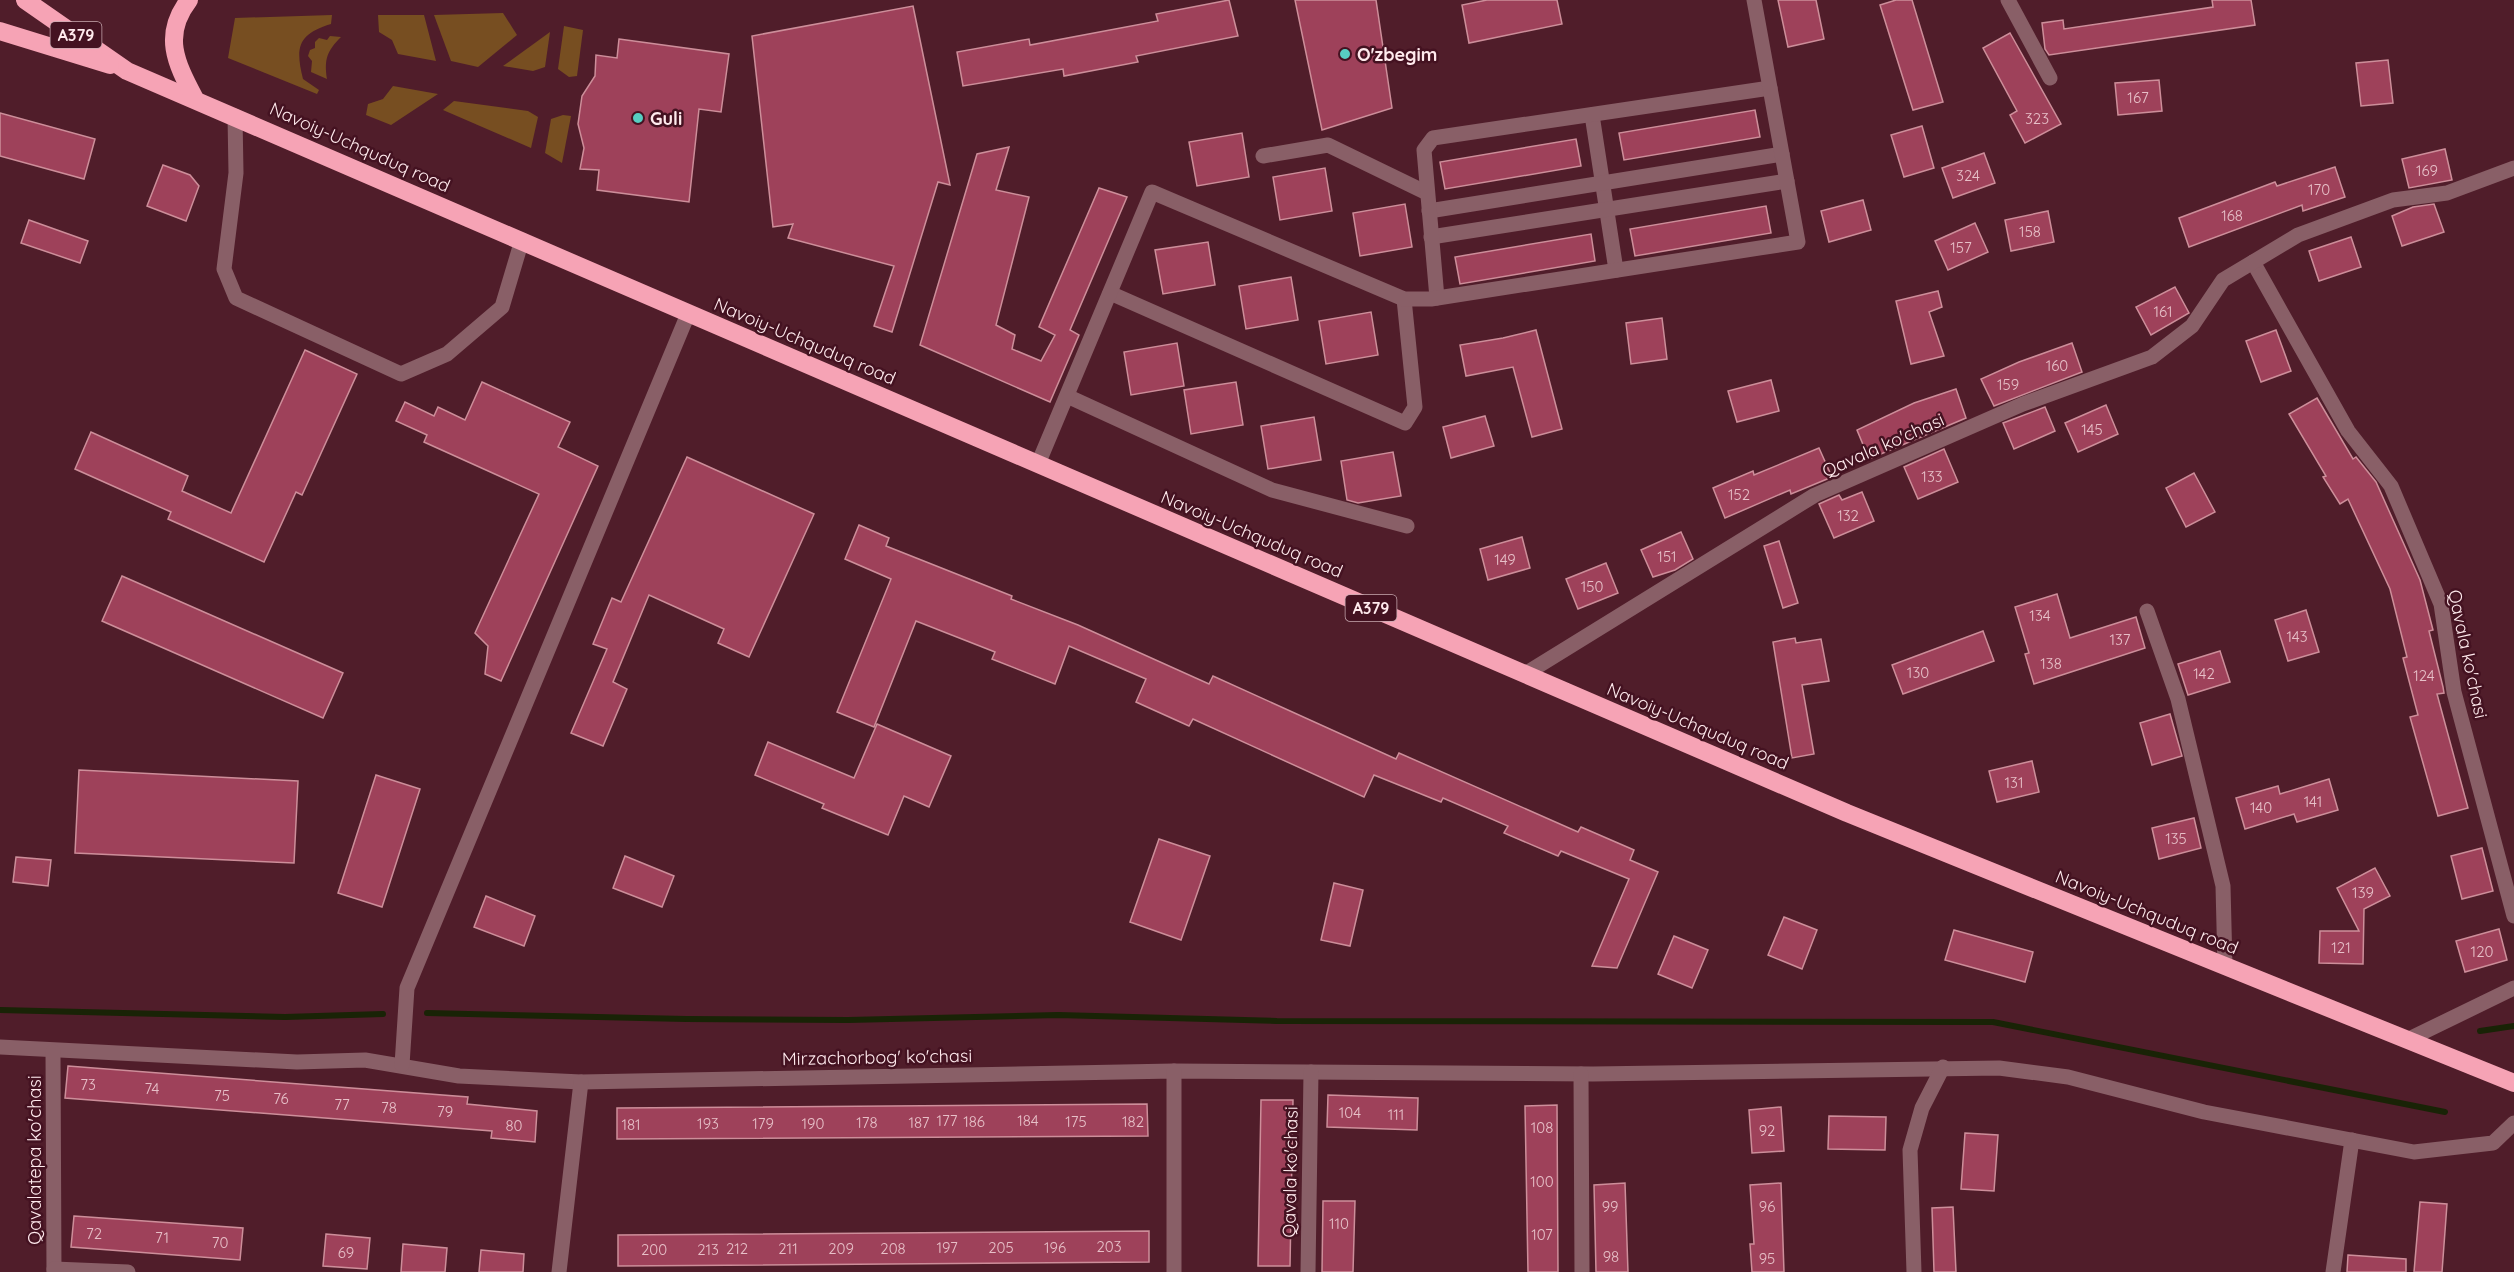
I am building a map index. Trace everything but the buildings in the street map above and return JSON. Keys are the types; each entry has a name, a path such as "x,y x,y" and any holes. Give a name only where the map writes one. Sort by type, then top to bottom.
{"highway":[{"name":"Navoiy-Uchquduq road","path":"25,0 127,71 1847,813 2514,1083"},
{"path":"189,0 173,31 175,59 194,98"},
{"path":"0,31 127,71"}],"street":[{"path":"1038,464 1152,192 1404,299 1437,298 1798,242 1754,0"},
{"path":"2008,0 2050,78"},
{"path":"1437,298 1424,150 1433,138 1770,88"},
{"path":"1592,115 1616,270"},
{"path":"235,116 236,173 224,269 236,298 401,374 447,354 502,307 522,240"},
{"path":"1263,156 1328,145 1427,193"},
{"path":"1429,210 1782,154"},
{"name":"Qavala ko'chasi","path":"1525,674 1815,495 2023,404 2152,357 2192,326 2223,280 2298,235 2393,200 2447,193 2514,168"},
{"path":"1431,237 1787,181"},
{"name":"Qavala ko'chasi","path":"2253,262 2348,430 2391,486 2441,604 2454,692 2514,916"},
{"path":"1110,293 1405,423 1415,407 1404,299"},
{"path":"402,1065 407,988 688,314"},
{"path":"1066,396 1272,490 1407,526"},
{"path":"2147,611 2178,699 2223,886 2225,966"},
{"path":"2407,1040 2514,988"},
{"name":"Mirzachorbog' ko'chasi","path":"0,1047 54,1052 297,1062 365,1060 459,1076 581,1082 1174,1071 1581,1074 1803,1073 1942,1067 2000,1068 2068,1077 2204,1112 2414,1152 2493,1143 2514,1123"},
{"name":"Qavalatepa ko'chasi","path":"54,1052 54,1270 128,1272"},
{"path":"1914,1272 1910,1150 1922,1108 1942,1067"},
{"path":"1174,1071 1174,1272"},
{"name":"Qavala ko'chasi","path":"1308,1272 1311,1072"},
{"path":"1581,1074 1582,1272"},
{"path":"559,1272 581,1082"},
{"path":"2333,1272 2352,1140"}],"shaded area":[{"path":"503,13 517,35 478,67 451,61 434,15"},
{"path":"332,15 331,24 306,37 300,50 299,58 303,79 319,90 317,94 228,58 235,18"},
{"path":"378,15 424,15 436,61 398,54 392,40 379,32"},
{"path":"564,26 583,30 577,76 569,77 558,69"},
{"path":"550,32 545,67 533,71 503,66"},
{"path":"330,36 341,37 328,56 327,79 311,72 312,61 308,56 310,50 315,48 315,42 319,38 327,40"},
{"path":"393,86 438,94 391,125 366,115 368,104 383,99"},
{"path":"454,101 528,111 538,117 531,148 443,110"},
{"path":"563,115 571,116 562,163 545,153 551,119"}],"waterway":[{"path":"0,1010 285,1017 383,1014"},
{"path":"427,1013 848,1020 1058,1015 1277,1021 1993,1022 2445,1112"},
{"path":"2480,1031 2514,1026"}],"place":[{"name":"O'zbegim","path":"1345,54"},
{"name":"Guli","path":"638,118"}]}
